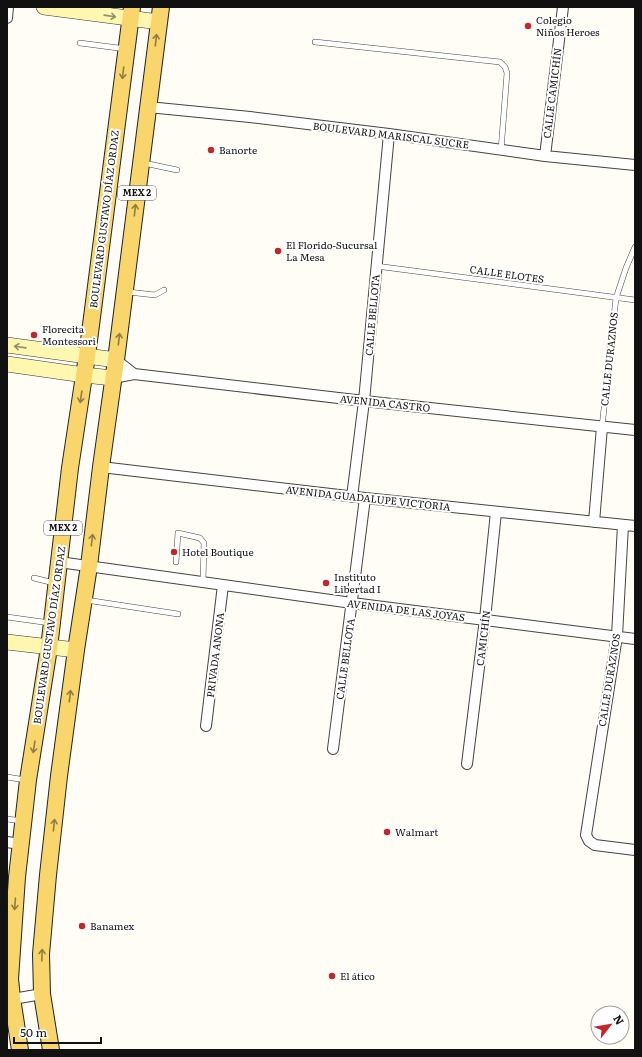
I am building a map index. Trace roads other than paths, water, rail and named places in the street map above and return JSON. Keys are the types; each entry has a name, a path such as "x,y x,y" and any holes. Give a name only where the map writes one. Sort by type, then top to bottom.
{"main road":[{"path":"44,7 160,14"},
{"name":"BOULEVARD GUSTAVO DÍAZ ORDAZ","path":"20,1050 9,999 8,967 14,877 14,843 23,822 28,780 49,648 70,468 87,356 131,13"},
{"name":"MEX 2","path":"51,1050 42,994 41,954 48,875 59,776 89,566 160,14"},
{"path":"7,345 116,360"},
{"path":"7,364 84,376 113,378"},
{"path":"7,642 76,650"}],"street":[{"path":"7,18 8,7"},
{"name":"CALLE CAMICHÍN","path":"545,156 562,7"},
{"name":"BOULEVARD MARISCAL SUCRE","path":"148,107 389,134 545,156 635,165"},
{"name":"CALLE BELLOTA","path":"352,497 364,401 389,134"},
{"path":"116,360 134,374"},
{"name":"AVENIDA CASTRO","path":"113,378 134,374 364,401 635,430"},
{"name":"CALLE DURAZNOS","path":"594,522 602,426"},
{"name":"AVENIDA GUADALUPE VICTORIA","path":"101,467 352,497 635,526"},
{"name":"CALLE BELLOTA","path":"332,749 365,498"},
{"name":"CAMICHÍN","path":"467,764 485,619 496,512"},
{"name":"CALLE DURAZNOS","path":"623,525 616,636 586,835 589,841 595,844 635,850"},
{"name":"AVENIDA DE LAS JOYAS","path":"59,562 352,603 635,639"},
{"name":"PRIVADA ANONA","path":"206,726 223,584"},
{"path":"9,999 42,994"}],"lane":[{"path":"315,42 500,62 505,67 507,73 501,150"},
{"path":"80,43 126,49"},
{"path":"141,163 177,170"},
{"name":"CALLE DURAZNOS","path":"602,426 616,298 635,247"},
{"name":"CALLE ELOTES","path":"376,266 635,300"},
{"path":"125,292 155,295 164,290"},
{"path":"176,562 178,533 200,538 204,543 204,582"},
{"path":"34,578 57,584"},
{"path":"84,600 178,614"},
{"path":"7,617 52,623"},
{"path":"7,777 28,780"},
{"path":"7,819 23,822"}],"place":[{"name":"Colegio Niños Heroes","path":"528,26"},
{"name":"Banorte","path":"211,150"},
{"name":"El Florido-Sucursal La Mesa","path":"278,251"},
{"name":"Florecita Montessori","path":"34,335"},
{"name":"Hotel Boutique","path":"174,552"},
{"name":"Instituto Libertad I","path":"326,583"},
{"name":"Walmart","path":"387,832"},
{"name":"Banamex","path":"82,926"},
{"name":"El ático","path":"332,976"}]}
